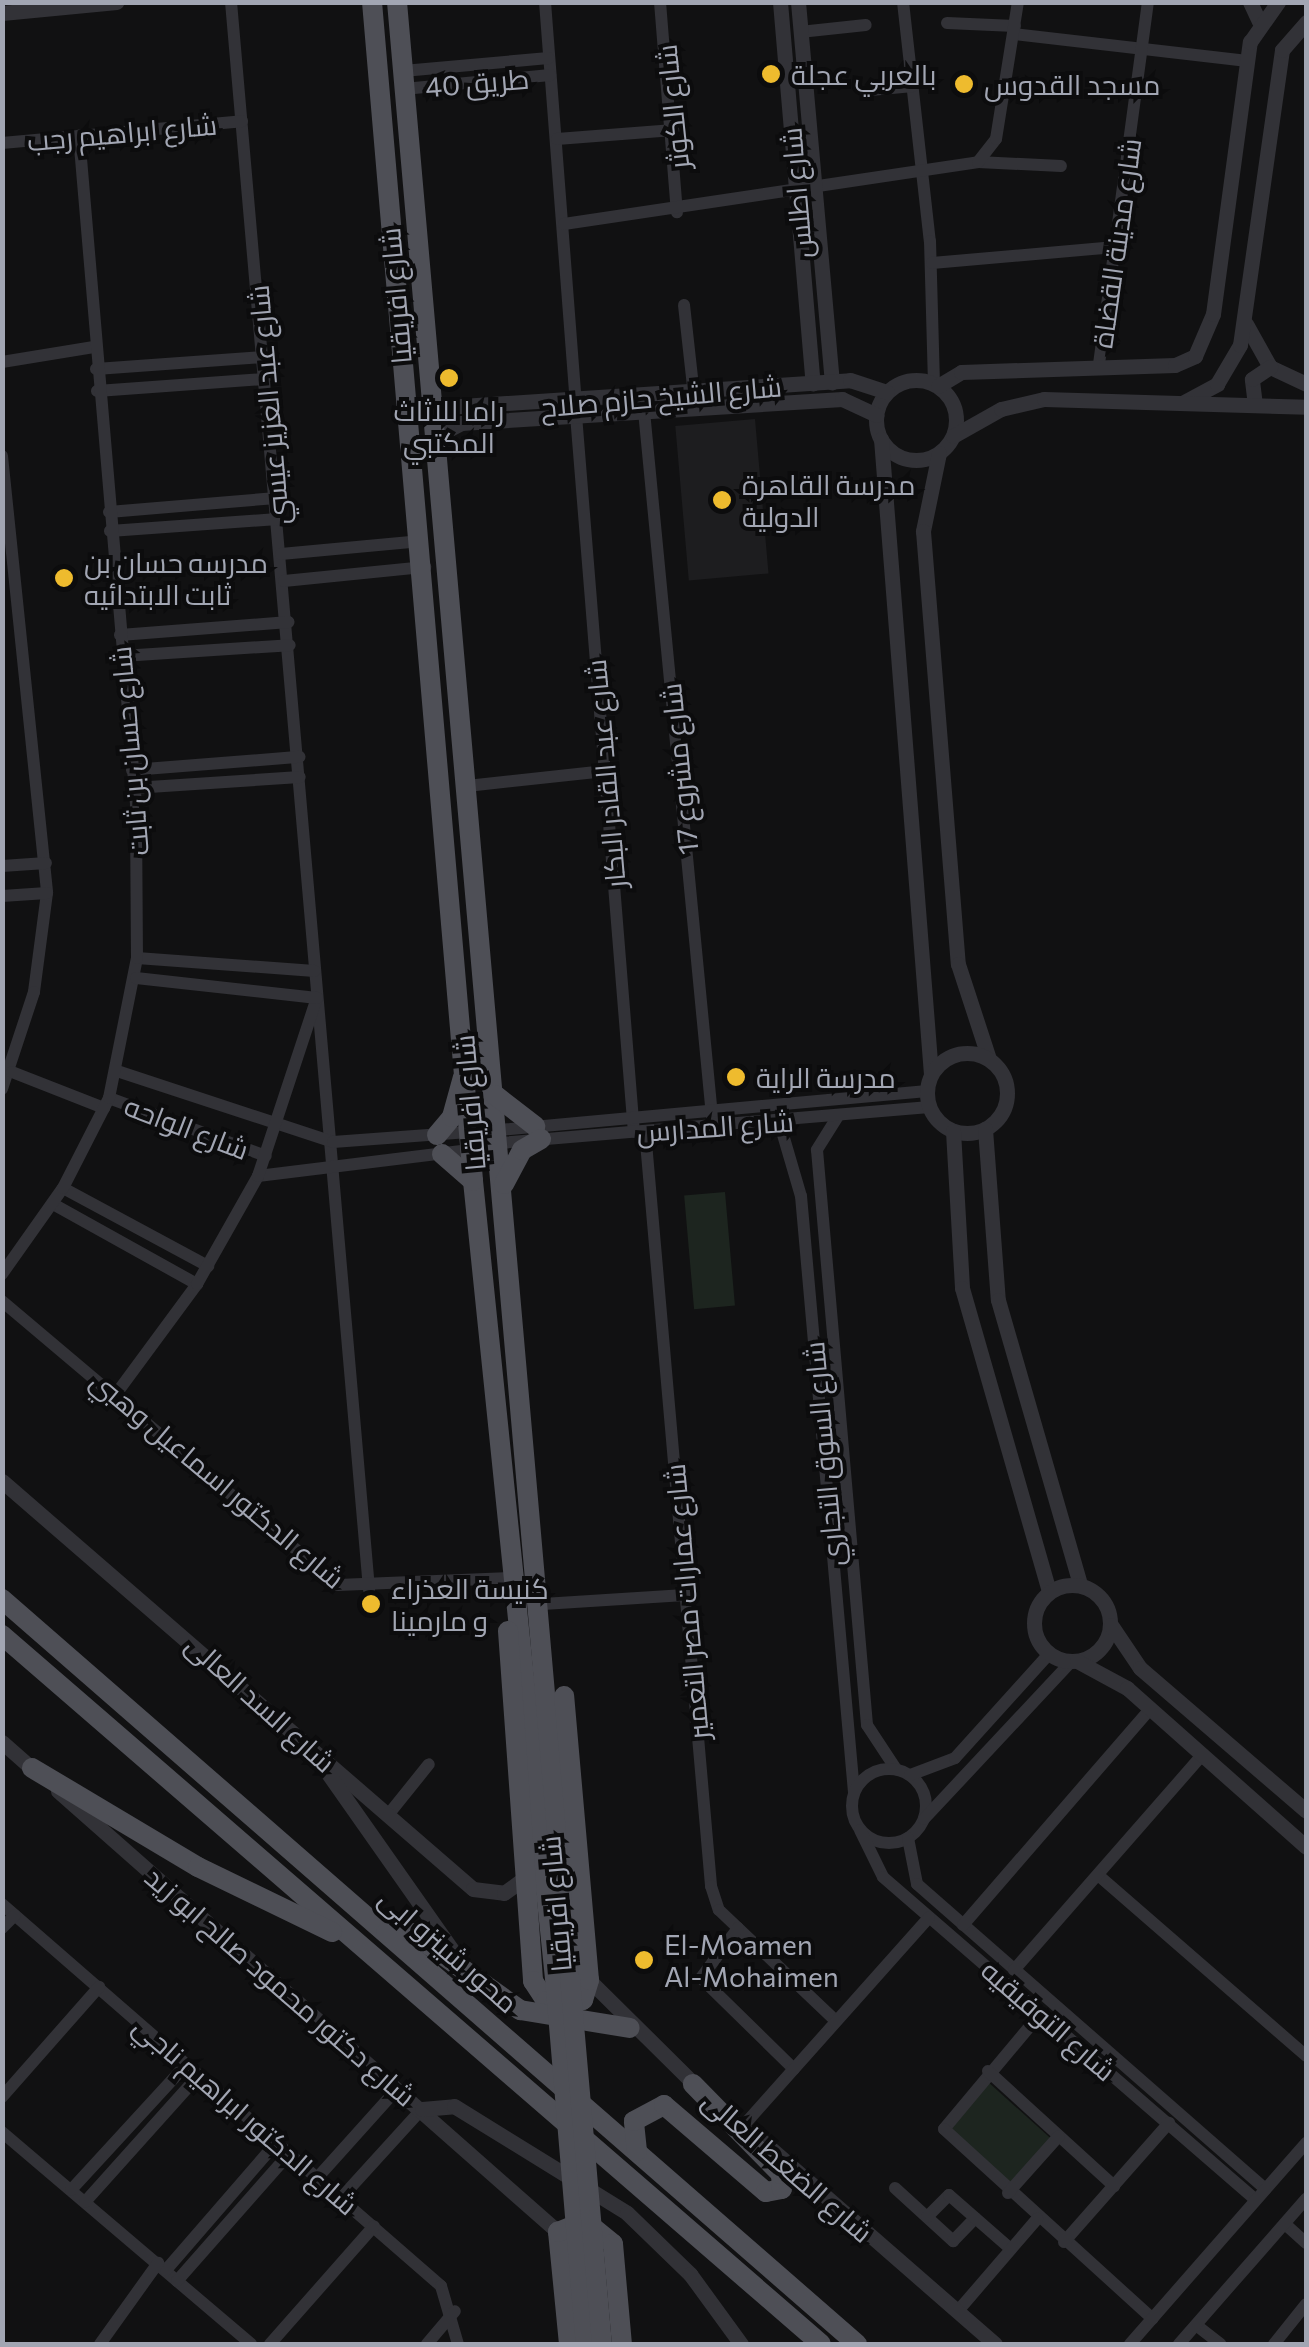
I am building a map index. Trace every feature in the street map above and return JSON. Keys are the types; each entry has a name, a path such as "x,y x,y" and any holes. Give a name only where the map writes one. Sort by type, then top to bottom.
{"main road":[{"name":"شارع افريقيا","path":"372,2 424,568 473,1181 516,1578 518,1606 508,1634 526,1877 538,1992 570,2006 590,1980 558,1632 543,1604 397,2"},
{"path":"466,1071 439,1144 473,1181"},
{"path":"495,1095 538,1132 522,1150 504,1184"},
{"name":"محور شينزو ابى","path":"2,1599 857,2344"},
{"path":"543,1604 602,2344"},
{"path":"518,1606 586,2344"},
{"name":"محور شينزو ابى","path":"2,1636 821,2344"},
{"path":"32,1768 222,1881 349,1939"},
{"path":"386,1932 407,1930 520,2010 630,2028"},
{"path":"638,2151 638,2116 670,2106 766,2192 782,2189 781,2174 693,2084"},
{"path":"569,2344 558,2232 585,2221 610,2238 622,2344"}],"street":[{"path":"2,13 116,2"},
{"name":"شارع عبد العزيز عيسي","path":"231,2 290,644 317,998 336,1166"},
{"name":"شارع عبد القادر البكار","path":"545,2 604,771 637,1127"},
{"name":"شارع الكوثر","path":"660,2 674,130 677,212"},
{"name":"شارع اطلس","path":"780,2 813,384"},
{"name":"شارع اطلس","path":"798,2 832,382"},
{"path":"903,2 932,263 936,385 956,414 953,436"},
{"path":"978,162 996,139 1018,2"},
{"name":"شارع مدينة القضاة","path":"1099,364 1148,2"},
{"path":"1250,2 1258,21"},
{"path":"1050,1592 962,1288 952,1130 929,1091 881,439 876,415 887,392 909,380 936,385 961,372 1099,364 1174,365 1203,346 1247,62 1258,21 1278,2"},
{"path":"1182,403 1224,375 1246,323 1282,50 1306,22"},
{"path":"947,24 1247,62"},
{"path":"800,32 866,25"},
{"name":"طريق 40","path":"403,80 548,58"},
{"name":"طريق 40","path":"403,80 550,75"},
{"path":"872,90 912,86"},
{"name":"شارع ابراهيم رجب","path":"2,143 242,122"},
{"path":"557,140 674,130"},
{"name":"شارع حسان بن ثابت","path":"2,1274 63,1188 106,1103 117,1071 138,958 134,788 79,135"},
{"path":"564,224 796,194 922,168 978,162 1061,166"},
{"path":"932,263 1115,247"},
{"path":"684,305 694,395"},
{"path":"1246,323 1270,366 1306,384"},
{"path":"2,362 94,347"},
{"path":"96,369 263,357"},
{"path":"1255,406 1252,379 1270,366"},
{"path":"98,391 265,379"},
{"name":"شارع الشيخ حازم صلاح","path":"432,408 465,417 832,382 887,392"},
{"name":"شارع الشيخ حازم صلاح","path":"576,409 644,411 842,398 876,415"},
{"path":"1306,408 1030,401 953,436 939,454 923,531 954,926 964,996 989,1059 1004,1077 1006,1101 985,1129 996,1290 1080,1585 1103,1599 1111,1624 1140,1668 1306,1812"},
{"name":"شارع مشروع 17","path":"644,411 713,1126"},
{"name":"شارع الشيخ حازم صلاح","path":"434,438 465,417"},
{"path":"881,439 907,459 939,454"},
{"path":"2,456 47,893 12,1072 2,1089"},
{"path":"109,512 276,498"},
{"path":"110,531 278,519"},
{"path":"281,554 421,541"},
{"path":"284,581 424,568"},
{"path":"120,635 288,622"},
{"path":"122,656 290,644"},
{"path":"132,770 299,757"},
{"path":"467,786 604,771"},
{"path":"134,788 300,776"},
{"path":"2,866 46,863"},
{"path":"2,896 47,893"},
{"path":"138,958 316,971"},
{"path":"116,1394 198,1284 258,1176 317,998 136,978"},
{"path":"929,1091 956,1054 989,1059"},
{"name":"شارع الواحه","path":"117,1071 334,1142 439,1144"},
{"name":"شارع الواحه","path":"12,1072 266,1156"},
{"name":"شارع المدارس","path":"637,1127 712,1111 929,1091"},
{"name":"شارع المدارس","path":"500,1136 838,1116 929,1091"},
{"path":"797,1158 818,1157 820,1134 838,1116"},
{"name":"شارع السوق التجاري","path":"779,1120 797,1158 854,1792"},
{"name":"شارع عمارات مصر التعمير","path":"637,1127 710,1886 738,1928 836,2022"},
{"path":"952,1130 985,1129"},
{"path":"258,1176 470,1141"},
{"name":"شارع السوق التجاري","path":"818,1157 867,1725 896,1768"},
{"path":"336,1166 369,1590"},
{"path":"63,1188 208,1266"},
{"path":"53,1204 198,1284"},
{"name":"شارع الدكتور اسماعيل وهبي","path":"2,1302 116,1394 333,1582 369,1590 516,1578"},
{"name":"شارع السد العالى","path":"2,1481 480,1892 504,1892 526,1877"},
{"path":"1049,1654 1034,1617 1050,1592 1080,1585"},
{"path":"543,1604 685,1595"},
{"path":"924,1819 924,1794 910,1774 896,1768 870,1772 854,1792 860,1830 878,1842 908,1838 1074,1661 1100,1649 1111,1624"},
{"path":"1049,1654 1074,1661 1151,1708 1306,1846"},
{"path":"910,1774 955,1758 1049,1654"},
{"path":"963,1926 1151,1708"},
{"name":"شارع دكتور محمود صالح ابو زيد","path":"2,1742 558,2232"},
{"path":"316,1754 473,1980"},
{"path":"1014,1970 1202,1754"},
{"path":"388,1815 429,1764"},
{"name":"شارع التوفيقيه","path":"860,1830 876,1870 1168,2123 1217,2156"},
{"name":"شارع التوفيقيه","path":"908,1838 912,1876 1260,2194"},
{"path":"1098,1875 1306,2056"},
{"name":"شارع الدكتور ابراهيم ناجي","path":"2,1904 374,2226 455,2311"},
{"path":"2,1928 15,1916"},
{"path":"744,2126 929,1916"},
{"path":"738,1928 700,1978 794,2069"},
{"name":"شارع الضغط العالى","path":"590,1980 630,2028 994,2344"},
{"path":"2,2097 99,1987"},
{"path":"1041,2013 943,2124 1008,2193 1153,2319"},
{"path":"71,2190 187,2064"},
{"path":"988,2071 1114,2186"},
{"path":"86,2202 199,2075"},
{"path":"318,2178 398,2088"},
{"path":"341,2198 422,2109 454,2106 628,2214 690,2274 741,2344"},
{"path":"1064,2242 1168,2123"},
{"path":"2,2132 250,2344"},
{"path":"1008,2193 1060,2136"},
{"path":"100,2344 162,2266 276,2143"},
{"path":"1130,2344 1306,2143"},
{"path":"177,2281 289,2154"},
{"path":"894,2188 954,2241 975,2218"},
{"path":"928,2217 948,2194 1011,2249"},
{"path":"1180,2344 1285,2224 1301,2215 1306,2199"},
{"path":"957,2312 1037,2219"},
{"path":"1285,2224 1306,2243"},
{"path":"270,2344 374,2226"},
{"path":"1274,2344 1301,2321 1306,2304"},
{"path":"427,2344 455,2311"},
{"path":"455,2311 458,2344"},
{"path":"1196,2325 1220,2344"}],"shaded area":[{"name":"مدرسة القاهرة الدولية","path":"755,419 769,573 689,580 675,426"},
{"path":"725,1192 735,1306 694,1309 684,1196"},
{"path":"987,2081 1051,2139 1011,2183 947,2126"}],"place":[{"name":"بالعربي عجلة","path":"771,74"},
{"name":"مسجد القدوس","path":"964,84"},
{"name":"راما للاثاث المكتبي","path":"449,378"},
{"name":"مدرسة القاهرة الدولية","path":"722,500"},
{"name":"مدرسه حسان بن ثابت الابتدائيه","path":"64,578"},
{"name":"مدرسة الراية","path":"736,1077"},
{"name":"كنيسة العذراء و مارمينا","path":"371,1604"},
{"name":"El-Moamen Al-Mohaimen","path":"644,1960"}]}
